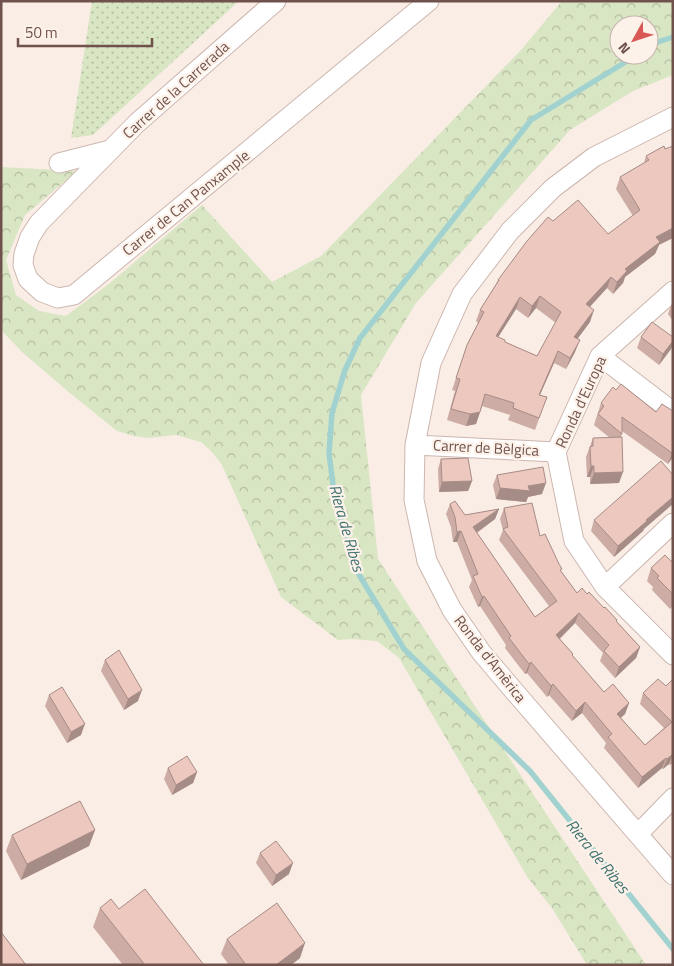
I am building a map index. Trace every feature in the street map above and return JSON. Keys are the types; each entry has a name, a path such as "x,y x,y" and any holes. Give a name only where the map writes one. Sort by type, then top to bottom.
{"street":[{"name":"Carrer de la Carrerada","path":"80,182 137,123 276,1"},
{"name":"Carrer de Can Panxample","path":"80,182 39,223 30,237 24,254 23,265 28,279 42,292 58,298 74,295 429,1"},
{"name":"Ronda d'Amèrica","path":"673,117 594,157 553,188 510,232 462,294 431,363 415,445 414,500 427,561 452,610 481,652 673,876"},
{"path":"59,163 112,149"},
{"name":"Ronda d'Europa","path":"673,291 600,356 556,452 574,541 606,587 673,655"},
{"path":"600,356 673,412"},
{"name":"Carrer de Bèlgica","path":"415,445 556,452"},
{"path":"606,587 673,522"},
{"path":"638,834 673,798"}],"green space":[{"path":"92,1 239,1 93,135 71,138"},
{"path":"562,1 673,1 673,75 633,91 570,130 416,303 361,395 378,559 646,965 587,965 552,908 528,878 399,658 377,641 338,640 281,597 222,465 212,452 201,442 176,435 149,438 117,431 22,352 1,330 1,167 77,171 25,215 6,260 16,295 39,311 66,316 110,283 202,205 272,282 321,256 521,50"}],"building":[{"path":"664,146 665,149 673,146 673,228 656,237 660,242 625,269 627,271 617,282 611,277 586,304 594,310 574,337 580,340 570,358 558,351 539,395 547,397 539,418 513,408 514,403 485,394 480,412 470,414 451,409 460,379 456,378 467,345 484,312 480,310 498,280 527,241 548,217 553,221 578,200 608,234 640,210 620,177 649,160 646,156","holes":["540,296 561,312 537,356 496,336 520,297 532,306"]},
{"path":"652,322 673,337 673,341 663,354 641,337"},
{"path":"621,384 656,412 662,404 673,411 672,453 622,417 622,434 598,414 604,406 601,403 613,387 616,390"},
{"path":"622,437 623,472 594,473 594,466 591,466 590,447 593,446 593,438"},
{"path":"468,458 472,481 442,482 441,459"},
{"path":"661,461 673,475 673,497 618,546 594,520"},
{"path":"543,467 546,483 528,486 530,491 500,488 497,475"},
{"path":"455,501 465,515 499,509 473,527 535,617 557,601 503,529 508,527 504,508 532,503 540,536 545,534 562,569 560,570 577,593 582,588 587,594 589,592 605,607 640,647 619,667 604,651 609,645 579,613 556,635 604,692 613,684 629,703 617,714 645,745 672,722 643,693 658,679 666,686 673,679 673,754 642,777 608,737 612,734 585,702 576,711 553,684 551,686 531,662 529,664 509,638 511,636 484,596 482,597 473,576 478,574 461,531 457,532 455,517 450,504"},
{"path":"665,555 673,563 673,594 657,578 659,576 651,568"},
{"path":"119,650 142,690 128,699 105,660"},
{"path":"62,687 85,724 71,732 49,695"},
{"path":"187,756 197,772 176,785 168,768"},
{"path":"80,801 95,830 27,864 12,835"},
{"path":"276,841 293,863 276,875 260,853"},
{"path":"145,889 204,965 145,965 100,908 111,899 119,909"},
{"path":"277,903 305,943 276,965 246,965 227,939"},
{"path":"1,932 26,965 1,965"}],"waterway":[{"name":"Riera de Ribes","path":"659,42 673,37"},
{"name":"Riera de Ribes","path":"621,65 531,120 360,338 345,370 332,413 329,453 335,501 358,573 404,649 530,771 673,949"}]}
